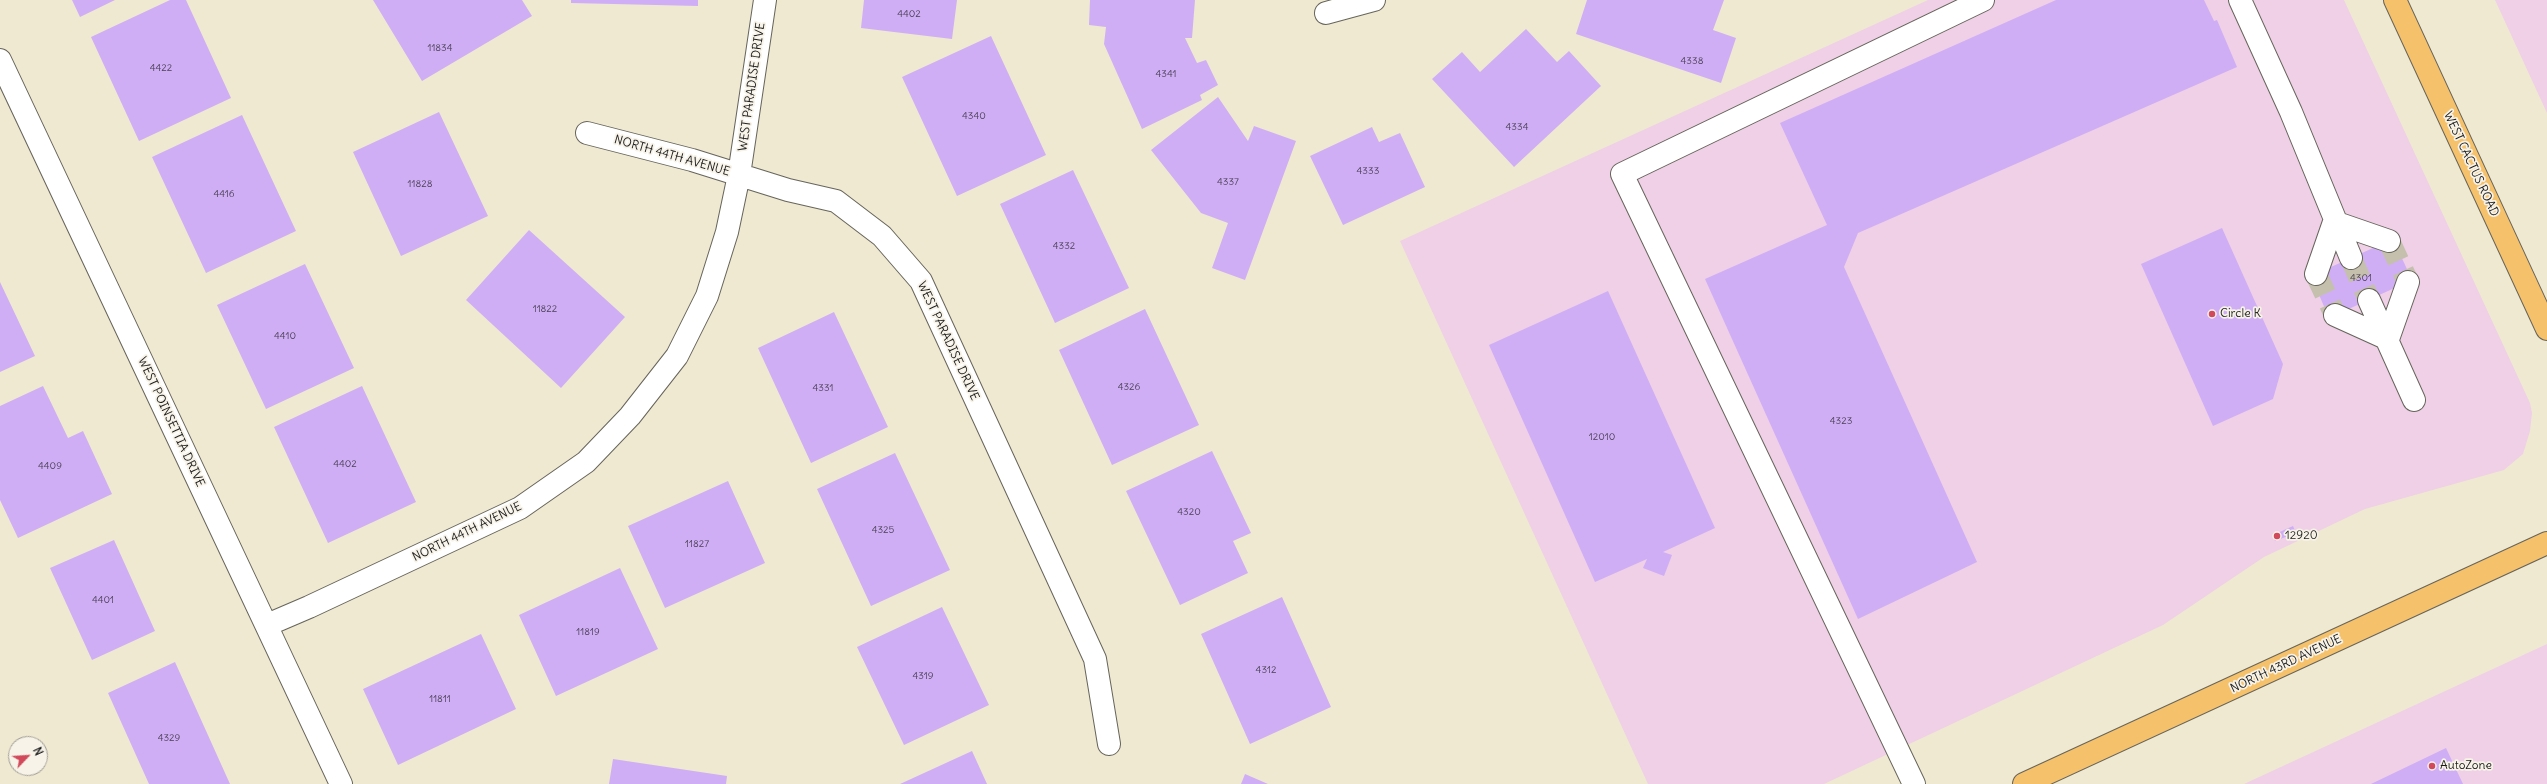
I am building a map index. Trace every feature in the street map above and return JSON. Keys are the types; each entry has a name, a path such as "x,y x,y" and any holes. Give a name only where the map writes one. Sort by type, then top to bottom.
{"main road":[{"name":"WEST CACTUS ROAD","path":"2395,0 2547,329"},
{"name":"NORTH 43RD AVENUE","path":"2024,784 2547,543"}],"street":[{"name":"WEST PARADISE DRIVE","path":"765,0 739,175 788,190 836,201 882,236 921,281 1095,659 1109,744"},
{"path":"1326,13 1374,0"},
{"path":"1914,784 1622,174 1983,0"},
{"path":"2240,0 2291,112 2334,222 2351,258"},
{"name":"WEST POINSETTIA DRIVE","path":"0,60 267,624 341,784"},
{"name":"NORTH 44TH AVENUE","path":"267,624 309,607 520,508 586,462 630,416 677,356 707,296 727,232 739,175 692,160 587,133"},
{"path":"2334,222 2389,241"},
{"path":"2316,274 2334,222"},
{"path":"2388,339 2408,282"},
{"path":"2369,300 2388,339 2414,400"},
{"path":"2335,315 2388,339"}],"shaded area":[{"path":"1928,0 2344,0 2530,403 2532,413 2530,431 2523,454 2504,470 2365,509 2264,557 2163,625 1824,784 1648,784 1400,241"},
{"path":"2495,0 2547,0 2547,113"},
{"path":"2547,644 2547,784 2244,784"}],"building":[{"path":"72,0 115,0 80,17"},
{"path":"170,0 186,0 231,98 139,141 91,37"},
{"path":"373,0 522,0 532,16 422,81"},
{"path":"571,0 698,0 698,6 571,3"},
{"path":"864,0 957,0 952,39 861,28"},
{"path":"1090,0 1195,0 1192,38 1185,38 1197,63 1206,60 1218,85 1200,95 1202,100 1142,129 1104,44 1106,27 1089,25"},
{"path":"1587,0 1724,0 1713,30 1736,38 1721,83 1576,34"},
{"path":"2056,0 2204,0 2214,21 2217,20 2237,67 1858,233 1844,267 1977,562 1858,619 1705,279 1827,225 1780,123"},
{"path":"1526,29 1557,62 1569,51 1601,86 1514,167 1432,79 1462,52 1480,72"},
{"path":"991,36 1046,155 957,196 902,77"},
{"path":"1218,97 1248,141 1254,126 1296,141 1245,280 1212,268 1228,223 1201,213 1151,150"},
{"path":"439,112 488,216 401,256 353,152"},
{"path":"242,115 296,231 206,273 152,157"},
{"path":"1372,127 1379,142 1400,133 1425,187 1343,225 1310,156"},
{"path":"1073,170 1129,288 1055,323 1000,204"},
{"name":"Circle K","path":"2222,228 2283,364 2273,399 2213,426 2141,264"},
{"path":"529,230 625,317 561,388 466,300"},
{"path":"2393,239 2412,280 2329,318 2311,276"},
{"path":"305,264 354,368 266,409 217,305"},
{"path":"0,282 35,356 0,372"},
{"path":"1608,291 1715,528 1663,552 1672,555 1664,576 1643,568 1647,559 1595,582 1489,345"},
{"path":"1145,309 1199,425 1112,465 1059,350"},
{"path":"834,312 888,427 811,463 758,348"},
{"path":"43,386 68,438 83,431 112,494 18,538 0,500 0,406"},
{"path":"362,386 416,502 328,543 274,427"},
{"path":"1212,451 1251,533 1233,541 1248,573 1180,605 1126,491"},
{"path":"895,453 950,570 871,606 817,489"},
{"path":"728,481 765,563 665,608 628,526"},
{"path":"2293,526 2296,533 2275,541 2273,535"},
{"path":"114,540 155,631 92,660 50,568"},
{"path":"620,568 658,649 556,696 519,615"},
{"path":"1282,597 1331,707 1250,744 1201,634"},
{"path":"942,607 989,705 904,745 857,647"},
{"path":"481,634 516,709 398,765 363,689"},
{"path":"175,662 230,784 149,784 108,693"},
{"name":"AutoZone","path":"2446,748 2463,784 2371,784"},
{"path":"972,751 987,784 900,784"},
{"path":"613,759 727,776 726,784 609,784"},
{"path":"1245,774 1268,784 1241,784"}],"tunnel":[{"path":"2389,241 2408,282"},
{"path":"2351,258 2369,300"},
{"path":"2316,274 2335,315"}],"place":[{"name":"Circle K","path":"2212,314"},
{"name":"12920","path":"2277,536"},
{"name":"AutoZone","path":"2432,766"}]}
